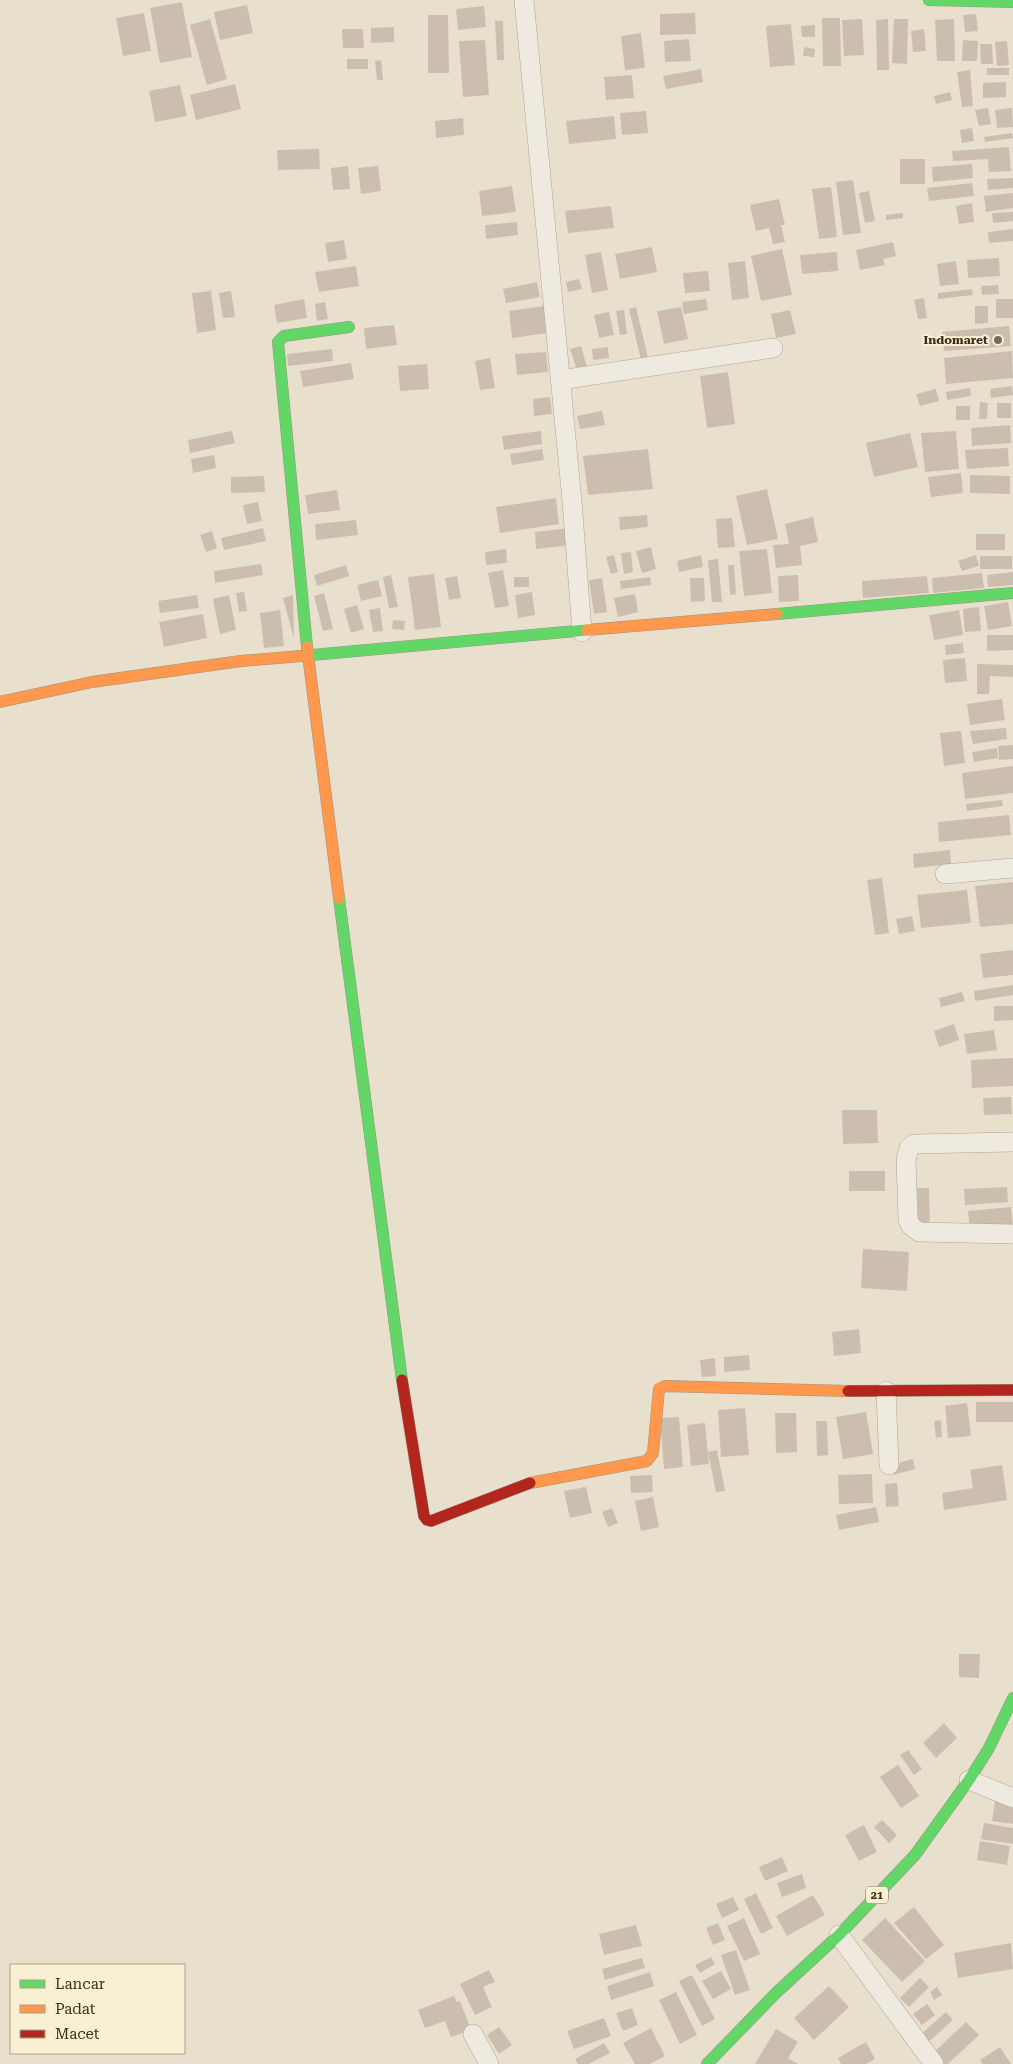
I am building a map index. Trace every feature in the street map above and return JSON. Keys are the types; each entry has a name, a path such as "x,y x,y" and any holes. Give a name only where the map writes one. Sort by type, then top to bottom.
{"main road":[{"path":"930,0 1013,2"},
{"path":"349,327 284,336 278,342 308,656 406,1414 424,1516 427,1520 432,1521 535,1481 647,1460 654,1453 659,1389 666,1386 886,1391 1013,1390"},
{"path":"0,702 92,682 241,661 1013,593"},
{"name":"21","path":"707,2064 776,1993 839,1935 915,1855 970,1780 989,1748 1013,1698"}],"street":[{"path":"524,0 582,632"},
{"path":"560,380 773,348"},
{"path":"945,874 1013,868"},
{"path":"1013,1142 914,1144 909,1148 906,1159 908,1220 911,1226 919,1232 1013,1234"},
{"path":"886,1391 889,1465"},
{"path":"970,1780 1013,1798"},
{"path":"839,1935 934,2064"},
{"path":"473,2034 489,2064"}],"building":[{"path":"182,2 192,57 160,63 150,8"},
{"path":"247,5 253,33 220,40 214,12"},
{"path":"484,6 486,27 458,30 456,9"},
{"path":"144,13 151,51 123,56 116,18"},
{"path":"695,13 696,34 660,35 660,14"},
{"path":"976,14 978,31 965,32 963,15"},
{"path":"428,15 448,15 449,73 428,73"},
{"path":"822,18 840,18 841,66 823,66"},
{"path":"210,19 227,79 207,85 190,25"},
{"path":"862,19 864,55 844,56 842,20"},
{"path":"888,19 889,70 877,70 876,20"},
{"path":"894,19 908,19 907,64 892,63"},
{"path":"954,19 955,61 937,61 935,20"},
{"path":"495,21 503,21 504,60 497,60"},
{"path":"791,24 795,65 770,67 766,26"},
{"path":"815,25 815,37 802,37 801,26"},
{"path":"394,27 394,42 371,43 371,28"},
{"path":"342,29 363,29 364,48 343,48"},
{"path":"924,29 926,51 913,52 911,31"},
{"path":"641,33 645,68 625,70 621,36"},
{"path":"689,39 691,61 665,62 664,41"},
{"path":"485,40 489,95 463,97 459,41"},
{"path":"963,40 978,41 977,61 962,61"},
{"path":"1007,41 1009,65 997,66 995,42"},
{"path":"980,44 992,44 993,64 981,64"},
{"path":"804,47 815,49 814,57 803,56"},
{"path":"347,59 368,59 368,69 347,69"},
{"path":"381,60 383,80 377,80 375,61"},
{"path":"987,68 1009,68 1009,75 987,75"},
{"path":"701,69 703,82 666,89 663,76"},
{"path":"970,70 973,106 962,107 957,72"},
{"path":"632,75 634,98 606,100 604,77"},
{"path":"1006,82 1006,97 983,98 983,83"},
{"path":"235,84 241,109 196,120 190,95"},
{"path":"180,85 187,116 155,122 149,91"},
{"path":"950,92 952,100 936,104 934,96"},
{"path":"988,108 991,124 979,126 975,110"},
{"path":"1012,108 1013,127 997,128 995,110"},
{"path":"646,111 648,133 622,135 620,113"},
{"path":"614,116 616,139 569,144 566,121"},
{"path":"463,118 464,135 436,138 435,121"},
{"path":"972,128 974,141 962,143 960,130"},
{"path":"1012,133 1013,138 985,142 984,137"},
{"path":"1009,147 1011,171 989,172 988,159 953,161 952,151"},
{"path":"319,149 320,169 278,170 277,150"},
{"path":"900,159 925,159 925,184 900,184"},
{"path":"972,164 973,178 933,182 932,167"},
{"path":"348,166 350,189 333,190 331,168"},
{"path":"378,166 381,191 361,194 358,168"},
{"path":"1013,178 1013,188 988,190 987,179"},
{"path":"853,180 861,233 843,235 836,182"},
{"path":"972,183 974,196 929,201 927,188"},
{"path":"512,186 516,212 482,216 479,191"},
{"path":"831,187 837,237 819,239 812,189"},
{"path":"869,191 875,221 865,223 859,193"},
{"path":"1013,193 1013,208 986,212 984,196"},
{"path":"779,199 785,225 781,225 785,242 773,244 769,228 756,231 750,205"},
{"path":"972,203 974,222 959,224 956,206"},
{"path":"611,206 614,228 568,233 565,211"},
{"path":"1013,212 1013,221 993,223 992,213"},
{"path":"903,213 903,218 886,220 886,215"},
{"path":"517,222 518,235 486,239 485,225"},
{"path":"1013,229 1013,241 989,243 988,232"},
{"path":"344,240 347,259 328,262 325,243"},
{"path":"893,242 896,256 883,259 885,265 860,270 856,250"},
{"path":"652,247 657,272 620,279 615,254"},
{"path":"782,249 792,295 761,301 751,256"},
{"path":"601,252 608,290 592,293 585,255"},
{"path":"837,252 838,271 802,274 800,255"},
{"path":"999,258 1000,276 968,278 967,260"},
{"path":"745,261 749,298 732,300 728,263"},
{"path":"956,261 959,284 940,286 937,264"},
{"path":"356,266 359,286 319,292 315,272"},
{"path":"708,271 710,291 685,293 683,273"},
{"path":"579,279 582,289 568,292 566,282"},
{"path":"537,282 540,297 506,303 503,289"},
{"path":"998,285 999,294 982,295 981,286"},
{"path":"972,289 973,295 938,299 938,293"},
{"path":"211,291 216,330 197,333 192,293"},
{"path":"231,291 235,317 223,318 219,293"},
{"path":"924,298 927,318 918,319 914,300"},
{"path":"304,299 307,318 277,323 274,305"},
{"path":"706,299 708,310 684,314 682,302"},
{"path":"996,299 1013,299 1013,318 996,318"},
{"path":"325,302 328,319 317,321 315,304"},
{"path":"544,306 548,333 512,338 509,311"},
{"path":"975,306 988,306 988,323 975,324"},
{"path":"636,307 648,358 641,360 629,309"},
{"path":"681,307 688,339 664,344 657,311"},
{"path":"624,310 627,334 620,335 616,311"},
{"path":"790,310 796,334 776,338 771,314"},
{"path":"609,312 614,335 599,338 594,315"},
{"path":"394,325 397,345 366,349 364,328"},
{"path":"1009,326 1011,346 944,351 942,332"},
{"path":"581,346 587,367 577,370 570,349"},
{"path":"608,347 609,358 593,360 592,349"},
{"path":"332,349 333,361 288,366 287,354"},
{"path":"1012,351 1013,378 946,384 944,358"},
{"path":"546,352 548,372 517,375 515,354"},
{"path":"490,358 495,388 480,390 475,361"},
{"path":"351,363 354,379 303,387 300,371"},
{"path":"427,364 429,389 400,391 398,366"},
{"path":"728,372 735,424 707,428 700,376"},
{"path":"1012,386 1013,395 991,398 990,389"},
{"path":"970,388 971,396 947,400 946,392"},
{"path":"936,389 939,401 920,406 916,394"},
{"path":"550,397 552,414 534,416 533,399"},
{"path":"980,402 988,403 987,419 979,419"},
{"path":"997,403 1011,403 1011,418 997,418"},
{"path":"956,406 970,406 970,420 956,420"},
{"path":"602,411 605,425 580,429 577,416"},
{"path":"1010,425 1011,443 972,446 971,428"},
{"path":"232,431 235,443 190,453 188,440"},
{"path":"541,431 542,444 504,450 502,436"},
{"path":"956,431 959,469 925,472 921,433"},
{"path":"910,433 918,467 874,477 866,443"},
{"path":"1008,448 1009,466 967,469 965,450"},
{"path":"542,449 544,460 512,465 510,454"},
{"path":"648,449 653,489 588,495 583,456"},
{"path":"214,455 216,468 193,473 191,459"},
{"path":"961,473 963,493 931,497 928,477"},
{"path":"970,475 1010,476 1010,494 970,493"},
{"path":"264,476 265,492 231,493 231,477"},
{"path":"767,489 778,539 747,545 736,496"},
{"path":"337,490 340,510 308,514 305,495"},
{"path":"556,498 559,524 500,533 496,507"},
{"path":"258,502 262,521 247,524 243,505"},
{"path":"647,515 648,527 620,530 619,517"},
{"path":"813,517 818,542 800,546 802,565 776,568 773,545 789,544 785,524"},
{"path":"732,518 735,547 718,548 716,519"},
{"path":"356,520 358,535 316,540 315,524"},
{"path":"263,528 266,541 224,550 221,538"},
{"path":"570,528 572,545 536,549 535,532"},
{"path":"212,531 217,548 206,552 200,535"},
{"path":"976,534 1005,534 1005,550 976,550"},
{"path":"651,547 656,569 642,573 636,551"},
{"path":"506,549 507,563 486,565 485,552"},
{"path":"767,549 772,593 744,596 739,551"},
{"path":"631,552 633,572 624,574 621,553"},
{"path":"614,555 618,572 611,574 606,557"},
{"path":"701,555 703,567 679,572 677,561"},
{"path":"976,555 979,566 962,571 958,561"},
{"path":"980,556 1012,556 1012,569 980,569"},
{"path":"718,559 722,602 712,602 708,560"},
{"path":"261,564 263,575 215,583 214,571"},
{"path":"346,565 349,576 317,586 314,575"},
{"path":"728,565 734,565 736,594 730,595"},
{"path":"503,570 509,606 495,608 488,573"},
{"path":"1013,572 1013,585 988,587 987,575"},
{"path":"982,573 984,588 933,593 932,578"},
{"path":"434,574 441,627 415,630 408,577"},
{"path":"391,575 398,607 389,608 383,577"},
{"path":"798,575 799,601 779,602 778,576"},
{"path":"457,576 461,598 449,600 445,578"},
{"path":"927,576 929,593 863,598 862,581"},
{"path":"514,577 529,577 529,587 514,587"},
{"path":"650,577 651,585 621,589 620,581"},
{"path":"602,578 607,612 594,614 589,580"},
{"path":"690,578 704,578 705,601 691,602"},
{"path":"378,580 382,596 361,601 357,585"},
{"path":"244,592 247,611 239,612 236,593"},
{"path":"532,592 535,615 518,618 515,595"},
{"path":"324,593 333,629 323,631 314,596"},
{"path":"635,594 638,612 618,617 614,598"},
{"path":"197,595 199,608 160,613 158,601"},
{"path":"229,595 236,630 220,634 213,599"},
{"path":"293,595 294,639 283,598"},
{"path":"1008,602 1012,626 988,630 984,606"},
{"path":"357,605 364,629 351,633 344,609"},
{"path":"979,607 981,631 965,632 963,609"},
{"path":"380,608 383,631 373,632 369,610"},
{"path":"280,610 284,646 264,648 260,613"},
{"path":"959,610 963,635 934,640 929,615"},
{"path":"203,614 207,638 164,647 159,622"},
{"path":"393,620 405,621 404,630 392,629"},
{"path":"987,635 1013,635 1013,650 987,651"},
{"path":"963,643 964,653 946,655 945,645"},
{"path":"965,658 967,681 945,683 943,660"},
{"path":"977,664 1013,665 1013,677 990,676 989,694 977,694"},
{"path":"1002,699 1005,720 970,725 967,704"},
{"path":"1006,728 1007,739 973,744 970,731"},
{"path":"961,731 965,763 944,766 940,733"},
{"path":"1013,745 1013,759 999,760 998,746"},
{"path":"997,748 998,758 974,762 972,752"},
{"path":"1013,766 1013,793 965,799 962,773"},
{"path":"1002,800 1003,806 967,811 966,804"},
{"path":"1009,815 1011,835 939,842 938,822"},
{"path":"950,850 951,864 914,868 913,854"},
{"path":"882,878 889,933 875,935 867,880"},
{"path":"1013,882 1013,924 980,927 975,886"},
{"path":"967,890 971,923 921,928 917,895"},
{"path":"912,916 915,931 899,934 896,919"},
{"path":"1013,950 1013,975 983,978 980,954"},
{"path":"1013,985 1013,995 975,1001 974,991"},
{"path":"962,992 965,1001 941,1007 939,998"},
{"path":"994,1006 1013,1006 1013,1020 994,1021"},
{"path":"954,1024 959,1040 939,1047 934,1031"},
{"path":"994,1030 997,1050 967,1054 964,1034"},
{"path":"1013,1058 1013,1086 972,1088 971,1060"},
{"path":"1011,1097 1012,1114 984,1115 983,1098"},
{"path":"842,1110 877,1110 878,1143 843,1144"},
{"path":"849,1171 885,1171 885,1191 849,1191"},
{"path":"1007,1187 1008,1202 965,1205 964,1189"},
{"path":"917,1188 929,1188 930,1232 919,1232"},
{"path":"1011,1207 1013,1226 970,1230 968,1211"},
{"path":"863,1249 909,1252 907,1291 861,1288"},
{"path":"859,1329 861,1353 834,1356 832,1332"},
{"path":"749,1355 750,1370 724,1372 724,1357"},
{"path":"715,1358 716,1376 702,1377 700,1360"},
{"path":"976,1402 1013,1402 1013,1422 976,1422"},
{"path":"967,1403 971,1436 948,1438 945,1406"},
{"path":"745,1408 749,1455 721,1457 718,1410"},
{"path":"866,1412 873,1454 843,1459 836,1417"},
{"path":"775,1413 796,1413 797,1452 776,1453"},
{"path":"679,1417 683,1467 664,1469 660,1418"},
{"path":"941,1420 942,1437 936,1438 934,1421"},
{"path":"816,1421 827,1421 828,1455 817,1456"},
{"path":"705,1423 709,1464 691,1466 687,1425"},
{"path":"717,1450 725,1491 716,1492 708,1452"},
{"path":"913,1459 915,1469 893,1475 891,1465"},
{"path":"1002,1465 1007,1500 944,1510 942,1493 973,1488 970,1470"},
{"path":"872,1474 873,1503 839,1504 838,1475"},
{"path":"652,1475 653,1492 631,1493 630,1476"},
{"path":"897,1483 899,1506 886,1507 885,1484"},
{"path":"586,1487 592,1513 570,1518 564,1491"},
{"path":"653,1497 659,1527 641,1531 635,1501"},
{"path":"876,1507 879,1522 839,1530 836,1515"},
{"path":"612,1508 618,1523 608,1527 602,1512"},
{"path":"959,1654 980,1654 979,1678 959,1677"},
{"path":"944,1723 957,1738 936,1758 923,1743"},
{"path":"908,1750 922,1769 914,1775 900,1755"},
{"path":"898,1765 919,1796 901,1808 880,1777"},
{"path":"995,1801 1013,1803 1013,1824 992,1821"},
{"path":"882,1820 897,1835 889,1843 874,1827"},
{"path":"984,1823 1013,1828 1013,1844 981,1839"},
{"path":"864,1825 877,1852 859,1861 845,1835"},
{"path":"980,1841 1010,1846 1007,1865 977,1860"},
{"path":"782,1857 788,1871 765,1881 759,1867"},
{"path":"802,1874 806,1888 782,1897 777,1883"},
{"path":"756,1893 773,1928 761,1934 744,1899"},
{"path":"813,1895 825,1915 787,1936 776,1916"},
{"path":"733,1897 739,1910 722,1918 716,1904"},
{"path":"914,1907 944,1945 926,1959 894,1923"},
{"path":"744,1918 760,1954 744,1961 727,1926"},
{"path":"885,1918 925,1961 902,1982 862,1940"},
{"path":"718,1923 725,1940 713,1945 706,1928"},
{"path":"636,1925 642,1946 604,1955 599,1934"},
{"path":"1011,1943 1013,1969 958,1978 954,1953"},
{"path":"736,1950 750,1990 735,1995 721,1955"},
{"path":"711,1957 715,1964 700,1973 695,1965"},
{"path":"642,1958 645,1968 605,1980 602,1969"},
{"path":"489,1970 495,1982 483,1987 492,2007 475,2015 460,1984"},
{"path":"721,1971 731,1989 713,1999 702,1981"},
{"path":"650,1972 654,1986 611,2000 607,1986"},
{"path":"692,1975 715,2019 702,2026 679,1981"},
{"path":"920,1978 929,1987 909,2007 900,1998"},
{"path":"829,1986 849,2007 814,2040 794,2018"},
{"path":"937,1987 942,1995 934,2000 930,1992"},
{"path":"676,1992 697,2035 680,2044 659,2000"},
{"path":"454,1996 457,2002 460,2001 471,2030 451,2037 445,2021 425,2028 418,2010"},
{"path":"927,2004 935,2015 922,2025 913,2014"},
{"path":"632,2008 638,2025 623,2031 616,2013"},
{"path":"946,2012 953,2020 925,2045 918,2037"},
{"path":"604,2018 611,2036 574,2049 567,2031"},
{"path":"966,2022 979,2035 948,2064 939,2064 931,2055"},
{"path":"499,2027 512,2045 499,2054 487,2035"},
{"path":"651,2028 665,2056 650,2064 635,2064 623,2043"},
{"path":"776,2029 798,2042 788,2058 798,2064 755,2064"},
{"path":"866,2042 875,2059 866,2064 841,2064 838,2058"},
{"path":"604,2043 610,2053 589,2064 578,2064 575,2059"},
{"path":"1000,2047 1011,2064 982,2064 980,2060"}],"traffic: fast":[{"path":"929,0 1013,2"},
{"path":"307,647 278,342 284,336 349,327"},
{"path":"777,614 1013,593"},
{"path":"301,656 587,630"},
{"path":"339,898 402,1380"},
{"path":"707,2064 776,1993 839,1935 915,1855 969,1780 989,1748 1013,1698"}],"traffic: slow":[{"path":"587,630 777,614"},
{"path":"307,647 339,898"},
{"path":"0,702 92,682 241,661 301,656"},
{"path":"530,1483 647,1461 653,1453 659,1389 665,1386 848,1391"}],"traffic: jam":[{"path":"402,1380 424,1516 427,1520 431,1521 530,1483"},
{"path":"848,1391 1013,1390"}],"place":[{"name":"Indomaret","path":"998,340"}]}
